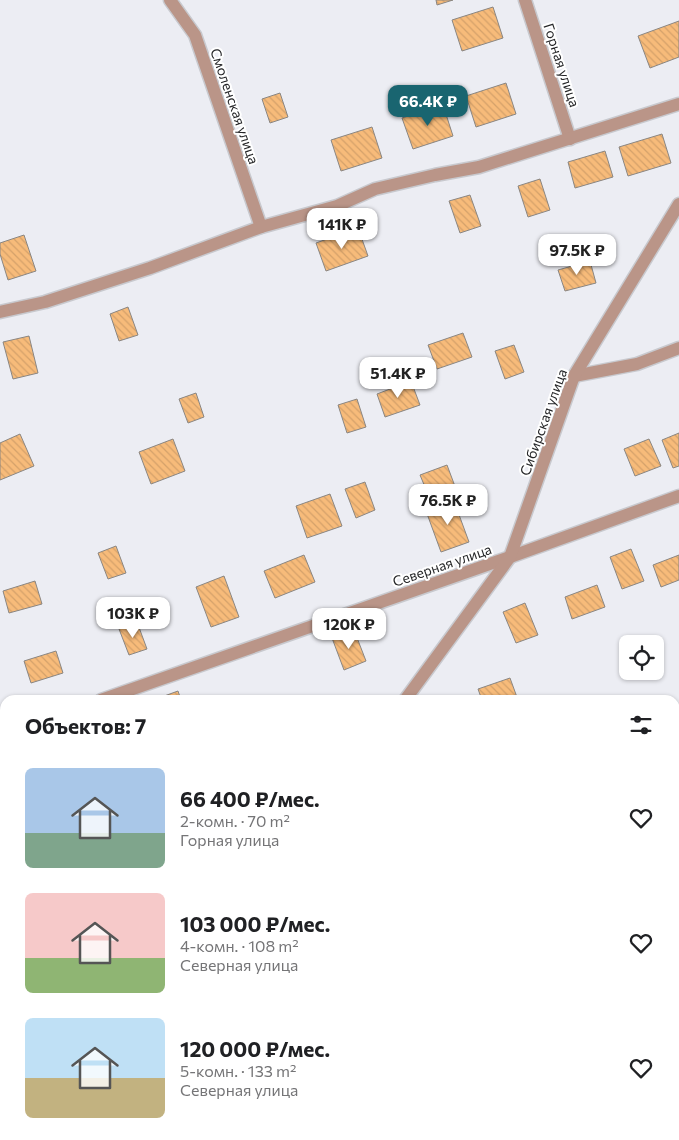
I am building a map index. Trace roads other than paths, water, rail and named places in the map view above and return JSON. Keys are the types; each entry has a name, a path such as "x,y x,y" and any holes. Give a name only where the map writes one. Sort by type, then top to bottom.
{"street":[{"name":"Смоленская улица","path":"170,0 195,35 260,227"},
{"name":"Горная улица","path":"525,0 570,139"},
{"path":"0,312 45,302 150,268 260,227 337,206 375,189 435,174 479,167 679,104"},
{"name":"Сибирская улица","path":"408,695 510,557 574,376 679,204"},
{"path":"574,376 637,364 679,348"},
{"name":"Северная улица","path":"115,695 679,496"}]}
